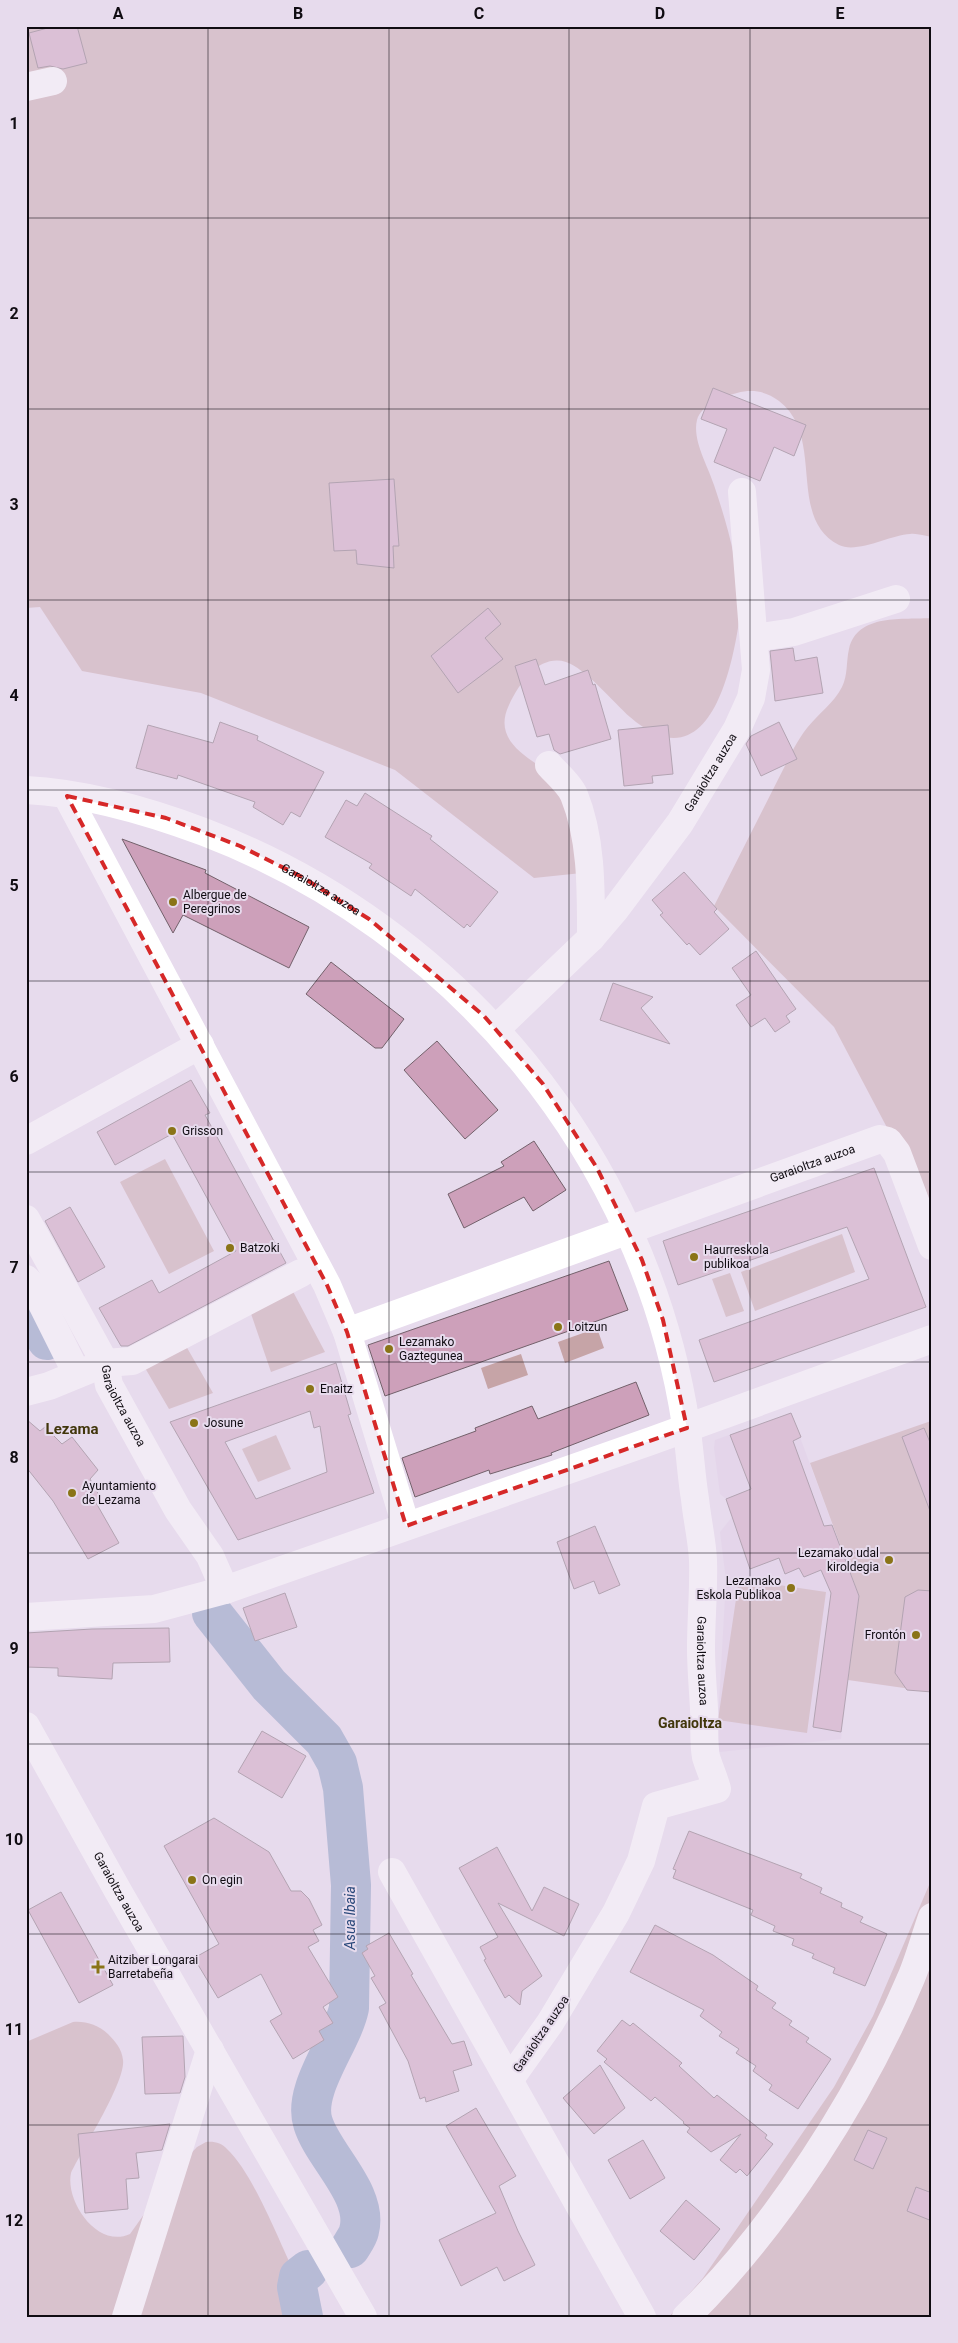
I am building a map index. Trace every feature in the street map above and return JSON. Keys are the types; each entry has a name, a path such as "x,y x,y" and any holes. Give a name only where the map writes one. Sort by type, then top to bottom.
{"street":[{"path":"26,87 53,81"},
{"name":"Garaioltza auzoa","path":"496,1029 591,938 614,911 680,823 737,729 751,698 756,670 755,638 742,492"},
{"path":"755,638 794,632 896,599"},
{"path":"550,765 574,794 585,838 591,897 591,938"},
{"name":"Garaioltza auzoa","path":"26,790 114,805 166,818 240,846 302,877 370,919 431,967 496,1029 548,1092 597,1168 629,1230 642,1260 663,1320 687,1428 703,1558 701,1648 708,1763 717,1789 656,1806 641,1861 616,1913 550,2023 510,2078"},
{"path":"67,796 327,1285 347,1332 406,1526"},
{"path":"92,842 102,816 114,805"},
{"path":"26,1141 200,1045"},
{"name":"Garaioltza auzoa","path":"347,1332 880,1139 888,1141 897,1153 932,1246"},
{"name":"Garaioltza auzoa","path":"26,1219 104,1363 110,1385 178,1510 210,1556 225,1590"},
{"path":"26,1392 104,1363 132,1361 301,1273"},
{"path":"26,1279 33,1286 77,1374"},
{"path":"26,1617 154,1609 225,1590 687,1428 932,1339"},
{"name":"Garaioltza auzoa","path":"26,1726 118,1891 363,2317"},
{"name":"Garaioltza auzoa","path":"392,1872 510,2078 642,2317"},
{"path":"686,2317 744,2252 790,2192 826,2140 875,2055 912,1978 932,1917"},
{"path":"126,2317 210,2050"}],"highlighted area":[{"path":"67,796 166,818 240,846 302,877 369,919 484,1016 543,1084 597,1168 642,1260 663,1320 687,1428 406,1526 347,1332 327,1285"}],"shaded area":[{"path":"26,26 932,26 932,537 910,534 864,546 846,547 839,545 823,533 814,516 809,497 801,435 793,416 779,401 764,393 743,392 719,399 703,410 697,420 697,436 730,537 737,574 740,611 728,674 719,697 708,717 694,731 677,738 656,734 630,717 582,671 566,662 556,661 538,666 524,680 509,705 505,720 506,733 522,754 568,788 601,871 534,878 395,770 201,693 82,671 40,607 26,608"},
{"path":"932,618 932,1213 834,1027 714,906 797,743 807,728 835,698 842,687 849,649 854,637 861,629 883,621"},
{"path":"165,1159 214,1251 169,1274 120,1182"},
{"path":"842,1234 855,1272 755,1311 741,1272"},
{"path":"730,1273 744,1311 726,1317 712,1279"},
{"path":"289,1284 325,1352 271,1372 248,1305"},
{"path":"597,1328 604,1348 565,1363 558,1342"},
{"path":"182,1339 213,1393 169,1409 141,1361"},
{"path":"521,1354 528,1375 488,1389 481,1368"},
{"name":"Lezamako Eskola Publikoa","path":"791,1413 859,1596 841,1739 710,1753 718,1720 726,1580 720,1532 732,1517 726,1499 720,1494 714,1448 715,1440"},
{"name":"Lezamako udal kiroldegia","path":"931,1421 932,1692 848,1680 859,1596 810,1463"},
{"path":"276,1435 291,1469 258,1482 242,1449"},
{"path":"739,1579 826,1592 807,1733 718,1720"},
{"path":"932,1878 932,2317 669,2317 703,2278 834,2087 873,2016"},
{"path":"73,2022 92,2024 104,2031 118,2046 123,2060 118,2083 111,2099 71,2173 70,2184 73,2196 78,2209 86,2220 95,2229 106,2235 118,2237 130,2234 177,2168 197,2147 206,2142 220,2144 237,2160 256,2190 295,2274 292,2290 297,2317 26,2317 26,2042"}],"building":[{"path":"55,26 77,26 87,63 63,69 50,66 38,68 29,33"},
{"path":"713,388 806,425 794,456 774,447 760,481 714,462 727,429 701,419"},
{"path":"394,479 399,546 393,546 394,568 357,564 356,550 334,551 329,483"},
{"path":"488,608 501,624 485,638 503,659 458,693 431,656"},
{"path":"793,648 795,661 817,657 823,693 775,701 770,651"},
{"path":"536,659 545,685 588,670 593,685 595,684 611,739 560,754 554,750 549,734 537,737 515,666"},
{"path":"220,722 258,736 257,740 324,772 300,817 291,812 283,825 253,807 255,802 178,775 177,779 136,768 148,725 213,743"},
{"path":"779,722 797,759 761,776 746,744 751,736"},
{"path":"668,725 673,774 652,776 653,783 624,786 618,730"},
{"path":"365,793 432,836 430,839 498,892 470,927 467,924 464,928 415,889 411,896 369,868 372,864 325,837 346,800 357,806"},
{"path":"122,839 206,870 205,873 309,927 289,968 183,915 173,933"},
{"path":"684,872 717,909 714,912 729,929 700,955 689,943 687,945 660,915 663,913 652,900"},
{"path":"756,951 796,1009 786,1016 790,1022 775,1032 765,1018 751,1027 736,1005 751,995 732,968"},
{"path":"331,962 404,1019 382,1048 375,1048 306,994"},
{"path":"613,983 653,997 641,1008 670,1044 600,1020"},
{"path":"437,1041 498,1110 465,1139 404,1070"},
{"path":"191,1080 210,1113 205,1115 286,1263 128,1346 121,1346 99,1308 152,1280 159,1293 236,1251 172,1134 115,1165 97,1132"},
{"path":"534,1141 566,1190 533,1211 524,1197 464,1228 448,1194 504,1166 501,1162"},
{"path":"874,1168 926,1307 714,1382 699,1340 869,1279 847,1227 678,1285 663,1241"},
{"path":"70,1207 105,1267 78,1282 45,1221"},
{"path":"609,1261 628,1310 385,1396 368,1345"},
{"path":"336,1363 351,1414 348,1415 374,1493 238,1540 170,1422","holes":["310,1411 314,1428 320,1426 327,1472 256,1499 225,1442"]},
{"path":"636,1382 649,1415 551,1453 552,1455 490,1474 489,1470 415,1497 402,1458 476,1431 475,1428 532,1406 538,1419"},
{"path":"791,1413 801,1437 793,1441 824,1526 832,1525 859,1596 841,1732 813,1727 831,1593 821,1570 804,1577 799,1568 785,1574 779,1558 750,1569 726,1499 751,1489 730,1435"},
{"name":"Ayuntamiento de Lezama","path":"26,1419 40,1431 45,1427 62,1444 72,1437 98,1470 90,1479 101,1499 95,1501 119,1543 88,1559 53,1501 26,1467"},
{"path":"924,1428 932,1447 930,1511 902,1437"},
{"path":"595,1526 620,1585 599,1594 594,1581 574,1589 557,1542"},
{"name":"Frontón","path":"918,1590 932,1591 932,1692 907,1690 895,1673 905,1597"},
{"path":"285,1593 297,1627 255,1641 243,1608"},
{"path":"169,1628 170,1662 113,1663 112,1679 58,1676 58,1668 26,1667 26,1633 92,1629"},
{"path":"262,1731 306,1756 282,1798 238,1772"},
{"path":"214,1818 269,1852 291,1891 301,1891 309,1899 322,1925 313,1930 319,1941 308,1947 338,1997 323,2007 333,2023 319,2031 324,2040 293,2059 270,2021 282,2014 261,1974 218,1998 194,1958 219,1944 164,1846"},
{"path":"689,1831 802,1874 800,1878 822,1888 820,1893 842,1903 841,1907 863,1917 860,1922 887,1934 865,1986 833,1973 835,1968 812,1958 814,1954 792,1945 794,1939 773,1931 775,1926 751,1915 753,1910 673,1878 676,1870 673,1869"},
{"path":"497,1847 532,1911 544,1887 579,1904 564,1936 498,1903 542,1976 522,1991 520,2005 509,1995 505,1998 484,1960 486,1959 480,1947 498,1937 459,1868"},
{"path":"61,1892 113,1985 79,2003 28,1910"},
{"path":"655,1925 713,1955 758,1986 756,1990 776,2003 772,2008 792,2021 789,2025 809,2038 806,2042 831,2059 798,2109 769,2090 772,2085 753,2071 756,2066 736,2053 739,2049 719,2036 722,2032 700,2016 704,2010 630,1972"},
{"path":"389,1933 413,1974 411,1975 452,2044 464,2041 472,2065 453,2071 459,2091 426,2102 425,2097 420,2099 408,2061 379,2007 386,2003 371,1978 375,1976 362,1953 368,1949 366,1946"},
{"path":"622,2020 630,2026 633,2023 682,2063 679,2066 714,2098 717,2095 767,2135 765,2138 773,2144 747,2176 740,2169 736,2173 720,2160 741,2134 711,2152 687,2132 690,2128 655,2097 651,2101 604,2062 607,2059 597,2051"},
{"path":"183,2036 185,2077 180,2093 145,2094 142,2037"},
{"path":"600,2065 625,2108 594,2134 563,2098"},
{"path":"476,2108 516,2176 499,2186 535,2265 504,2281 497,2267 461,2286 439,2240 496,2213 446,2126"},
{"path":"170,2124 162,2150 136,2153 139,2178 126,2179 128,2209 85,2213 78,2134"},
{"path":"868,2130 887,2138 873,2169 854,2160"},
{"path":"643,2140 665,2178 630,2199 608,2160"},
{"path":"916,2187 932,2193 932,2221 907,2211"},
{"path":"686,2200 720,2229 694,2260 660,2231"}],"waterway":[{"name":"Asua Ibaia","path":"26,1307 47,1340"},
{"name":"Asua Ibaia","path":"212,1613 269,1685 324,1740 337,1763 343,1788 351,1885 349,2008 339,2036 318,2081 313,2095 311,2110 318,2136 351,2189 357,2203 360,2217 359,2231 350,2248"},
{"name":"Asua Ibaia","path":"303,2317 297,2287 299,2277 308,2270"}],"place":[{"name":"Albergue de Peregrinos","path":"173,902"},
{"name":"Grisson","path":"172,1131"},
{"name":"Batzoki","path":"230,1248"},
{"name":"Haurreskola publikoa","path":"694,1257"},
{"name":"Loitzun","path":"558,1327"},
{"name":"Lezamako Gaztegunea","path":"389,1349"},
{"name":"Enaitz","path":"310,1389"},
{"name":"Josune","path":"194,1423"},
{"name":"Ayuntamiento de Lezama","path":"72,1493"},
{"name":"Lezamako udal kiroldegia","path":"889,1560"},
{"name":"Lezamako Eskola Publikoa","path":"791,1588"},
{"name":"Frontón","path":"916,1635"},
{"name":"On egin","path":"192,1880"},
{"name":"Aitziber Longarai Barretabeña","path":"98,1967"}],"district":[{"name":"Lezama","path":"72,1429"},
{"name":"Garaioltza","path":"690,1723"}]}
